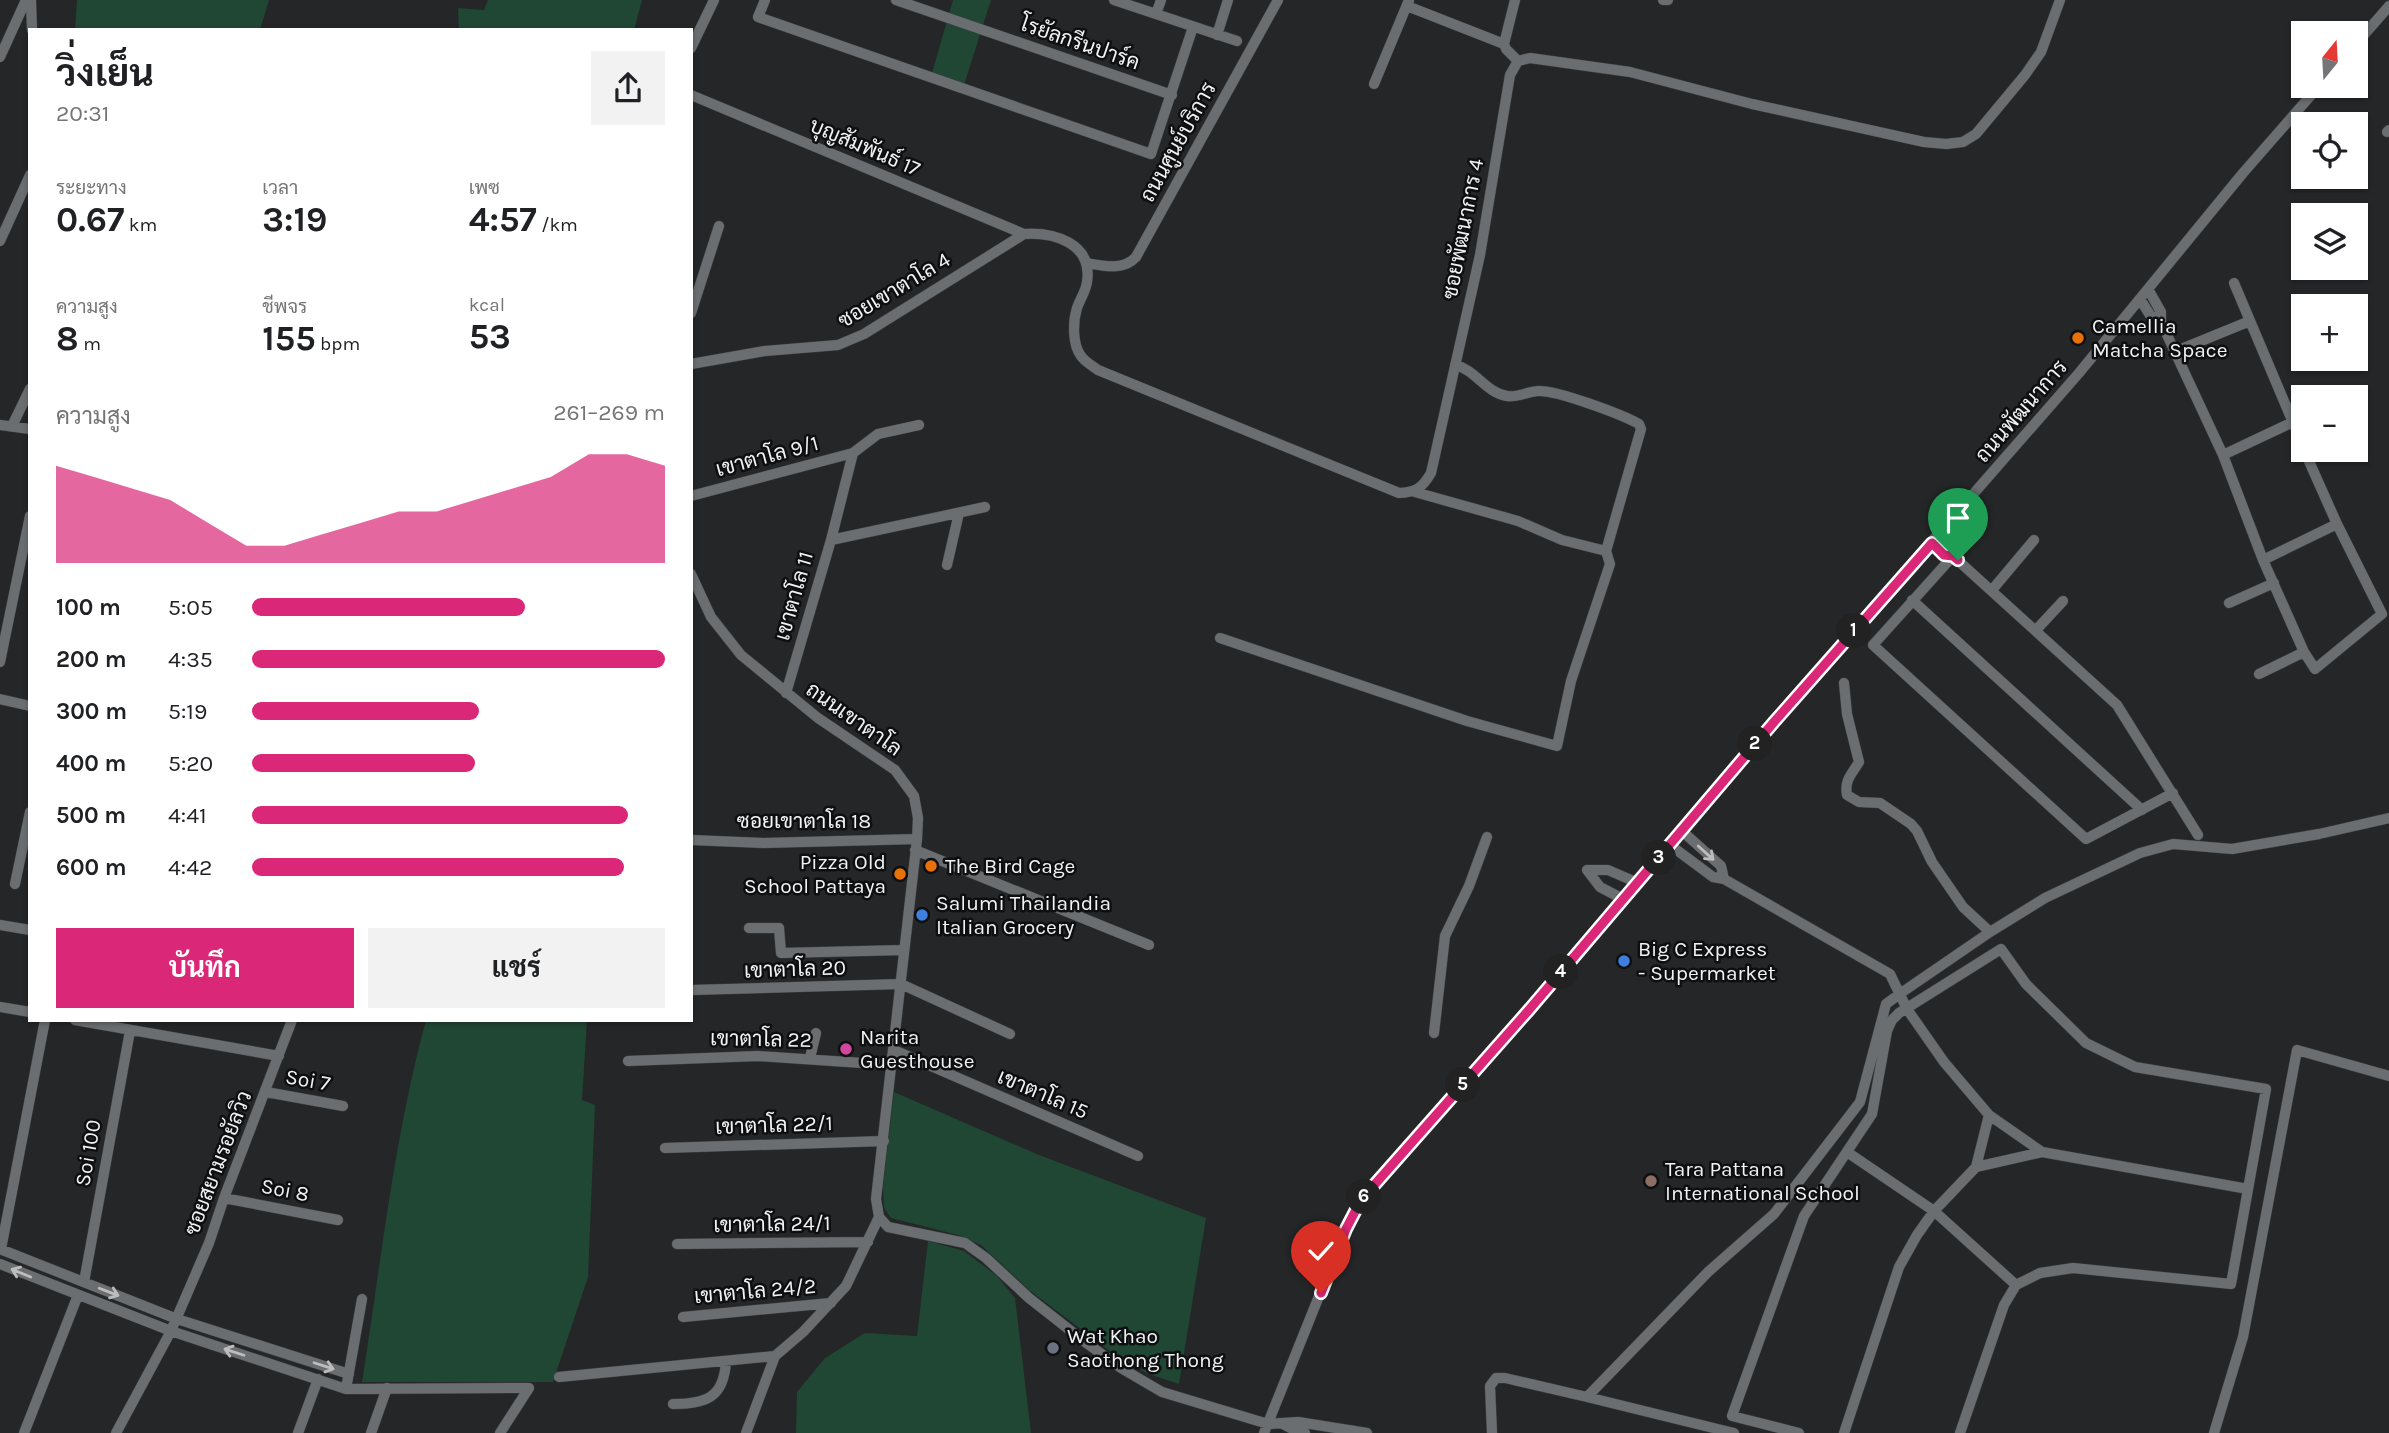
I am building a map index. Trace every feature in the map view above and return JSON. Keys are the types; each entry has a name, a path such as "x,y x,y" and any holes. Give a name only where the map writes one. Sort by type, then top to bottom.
{"street":[{"path":"28,0 32,28"},
{"path":"0,57 28,0"},
{"path":"693,44 715,0"},
{"path":"765,0 758,18 1151,154 1193,27"},
{"name":"โรยัลกรีนปาร์ค","path":"896,0 1172,95"},
{"path":"1114,0 1237,41"},
{"path":"1156,14 1161,0"},
{"path":"1216,34 1228,0"},
{"name":"ถนนศูนย์บริการ","path":"1086,263 1123,265 1131,263 1136,257 1278,0"},
{"path":"1515,0 1504,44 1506,50 1518,61 1530,58 1630,72 1752,104 1924,142 1947,144 1963,142 1976,134 2025,75 2041,52 2060,0"},
{"path":"1374,84 1408,3 1504,44"},
{"path":"2368,30 2388,8"},
{"name":"ซอยพัฒนาการ 4","path":"1415,492 1423,486 1431,473 1480,255 1510,75 1518,61"},
{"name":"บุญสัมพันธ์ 17","path":"693,96 1024,234"},
{"name":"ถนนพัฒนาการ","path":"1266,1428 1346,1229 1361,1200 2080,373 2243,173 2309,98"},
{"path":"0,240 28,179"},
{"path":"693,307 719,226"},
{"path":"1024,234 1042,233 1067,240 1081,252 1086,263 1087,282 1077,310 1074,336 1081,356 1098,370 1399,493 1415,492 1518,521 1562,540 1606,551"},
{"name":"ซอยเขาตาโล 4","path":"693,364 765,351 838,345 864,334 1024,234"},
{"path":"2234,283 2291,420"},
{"path":"2148,289 2161,312 2161,322 2174,352 2223,455 2263,560 2304,652 2315,669 2382,614 2337,524 2310,462"},
{"path":"2140,299 2150,315 2161,322"},
{"path":"2174,352 2250,321"},
{"path":"1220,639 1467,721 1557,746 1571,681 1610,564 1606,551 1641,425 1543,391 1506,396 1486,386 1466,369 1455,365"},
{"path":"12,426 28,393"},
{"path":"2223,455 2291,422"},
{"path":"0,425 28,429"},
{"name":"เขาตาโล 9/1","path":"693,495 853,453 878,434 919,425"},
{"path":"831,540 853,453"},
{"name":"เขาตาโล 11","path":"786,693 831,540 985,507"},
{"path":"947,565 959,513"},
{"path":"2263,560 2337,524"},
{"path":"1935,539 1951,549 1953,556 2117,705 2198,835"},
{"path":"1992,590 2034,540"},
{"path":"0,662 27,543"},
{"path":"1953,556 1873,645 2086,839 2173,793"},
{"name":"ถนนเขาตาโล","path":"693,577 711,617 741,655 846,738 895,770 914,796 918,818 916,845 876,1199 879,1217"},
{"path":"2229,603 2274,583"},
{"path":"1912,600 2142,810"},
{"path":"2036,631 2063,601"},
{"path":"2259,674 2304,652"},
{"path":"1844,683 1847,714 1859,762 1845,786 1847,795 1859,802 1880,803 1911,824 1932,862 1963,907 1990,932"},
{"path":"0,699 28,706"},
{"path":"1587,1397 1708,1272 1774,1214 1860,1102 1886,1004 1900,993 2045,898 2140,853 2173,844 2232,849 2299,838 2389,818"},
{"path":"15,884 28,822"},
{"path":"1682,831 1721,866 1724,879"},
{"path":"1434,1033 1445,936 1469,886 1487,837"},
{"name":"ซอยเขาตาโล 18","path":"693,840 916,845"},
{"path":"916,845 1149,945"},
{"path":"1670,845 1713,877 1724,879 1890,974 1908,1009 1944,1062 1989,1115 2042,1152"},
{"path":"1623,899 1600,887 1587,870 1608,870 1638,883"},
{"path":"0,925 28,930"},
{"path":"749,928 779,928 781,953 904,950"},
{"path":"1798,1433 1732,1416 1804,1216 1872,1114 1887,1031 1892,1020 2001,949 2026,984 2086,1043 2135,1067 2266,1089 2231,1284 2073,1268 2040,1273 2015,1286 2004,1305 1960,1433"},
{"path":"901,984 1010,1034"},
{"name":"เขาตาโล 20","path":"693,990 901,984"},
{"path":"0,1007 28,1012"},
{"path":"44,1022 1,1249 177,1318 349,1374"},
{"path":"85,1022 279,1056"},
{"name":"ซอยสยามรอยัลวิว","path":"116,1433 171,1331 209,1243 291,1022"},
{"name":"Soi 100","path":"84,1282 130,1031"},
{"path":"810,1058 816,1032"},
{"name":"เขาตาโล 15","path":"894,1050 1138,1156"},
{"path":"2214,1433 2243,1337 2297,1051 2389,1076"},
{"name":"เขาตาโล 22","path":"628,1061 758,1056 892,1065"},
{"name":"Soi 7","path":"265,1092 343,1106"},
{"path":"1844,1433 1899,1267 1934,1211 1976,1167 1989,1115"},
{"name":"เขาตาโล 22/1","path":"665,1148 884,1141"},
{"path":"1847,1152 1934,1211 2015,1286"},
{"path":"1976,1167 2042,1152 2248,1189"},
{"name":"Soi 8","path":"224,1198 338,1220"},
{"path":"746,1433 775,1356 846,1286 879,1217 888,1227 965,1243 1085,1342 1121,1368 1162,1392 1266,1428 1298,1422 1367,1433"},
{"name":"เขาตาโล 24/1","path":"677,1244 868,1242"},
{"path":"0,1264 171,1331 346,1389 529,1388 500,1433"},
{"path":"24,1433 78,1295"},
{"path":"346,1389 362,1299"},
{"name":"เขาตาโล 24/2","path":"682,1317 831,1303"},
{"path":"559,1377 775,1356"},
{"path":"673,1404 709,1399 720,1389 725,1377 726,1361"},
{"path":"1492,1433 1490,1387 1496,1378 1734,1433"},
{"path":"298,1433 318,1380"},
{"path":"371,1433 387,1388"},
{"path":"1283,1424 1296,1432 1305,1433"}],"green space":[{"path":"77,0 269,0 261,28 75,28"},
{"path":"488,0 642,0 635,28 459,28 458,8 484,10"},
{"path":"953,0 991,0 964,85 932,73"},
{"path":"426,1022 587,1022 582,1100 595,1105 588,1277 553,1382 362,1382 389,1200"},
{"path":"894,1092 1039,1155 1206,1218 1179,1384 1146,1373 1110,1351 1029,1290 981,1245 958,1235 891,1218 884,1208 883,1186"},
{"path":"928,1241 964,1251 997,1276 1015,1298 1031,1433 796,1433 797,1392 825,1358 865,1333 917,1336"}],"place":[{"name":"Camellia Matcha Space","path":"2078,338"},
{"name":"The Bird Cage","path":"931,866"},
{"name":"Pizza Old School Pattaya","path":"900,874"},
{"name":"Salumi Thailandia Italian Grocery","path":"922,915"},
{"name":"Big C Express - Supermarket","path":"1624,961"},
{"name":"Narita Guesthouse","path":"846,1049"},
{"name":"Tara Pattana International School","path":"1651,1181"},
{"name":"Wat Khao Saothong Thong","path":"1053,1348"}],"route":[{"path":"1321,1293 1346,1229 1361,1200 1528,1011 1774,722 1932,543 1944,555 1958,560"}]}
